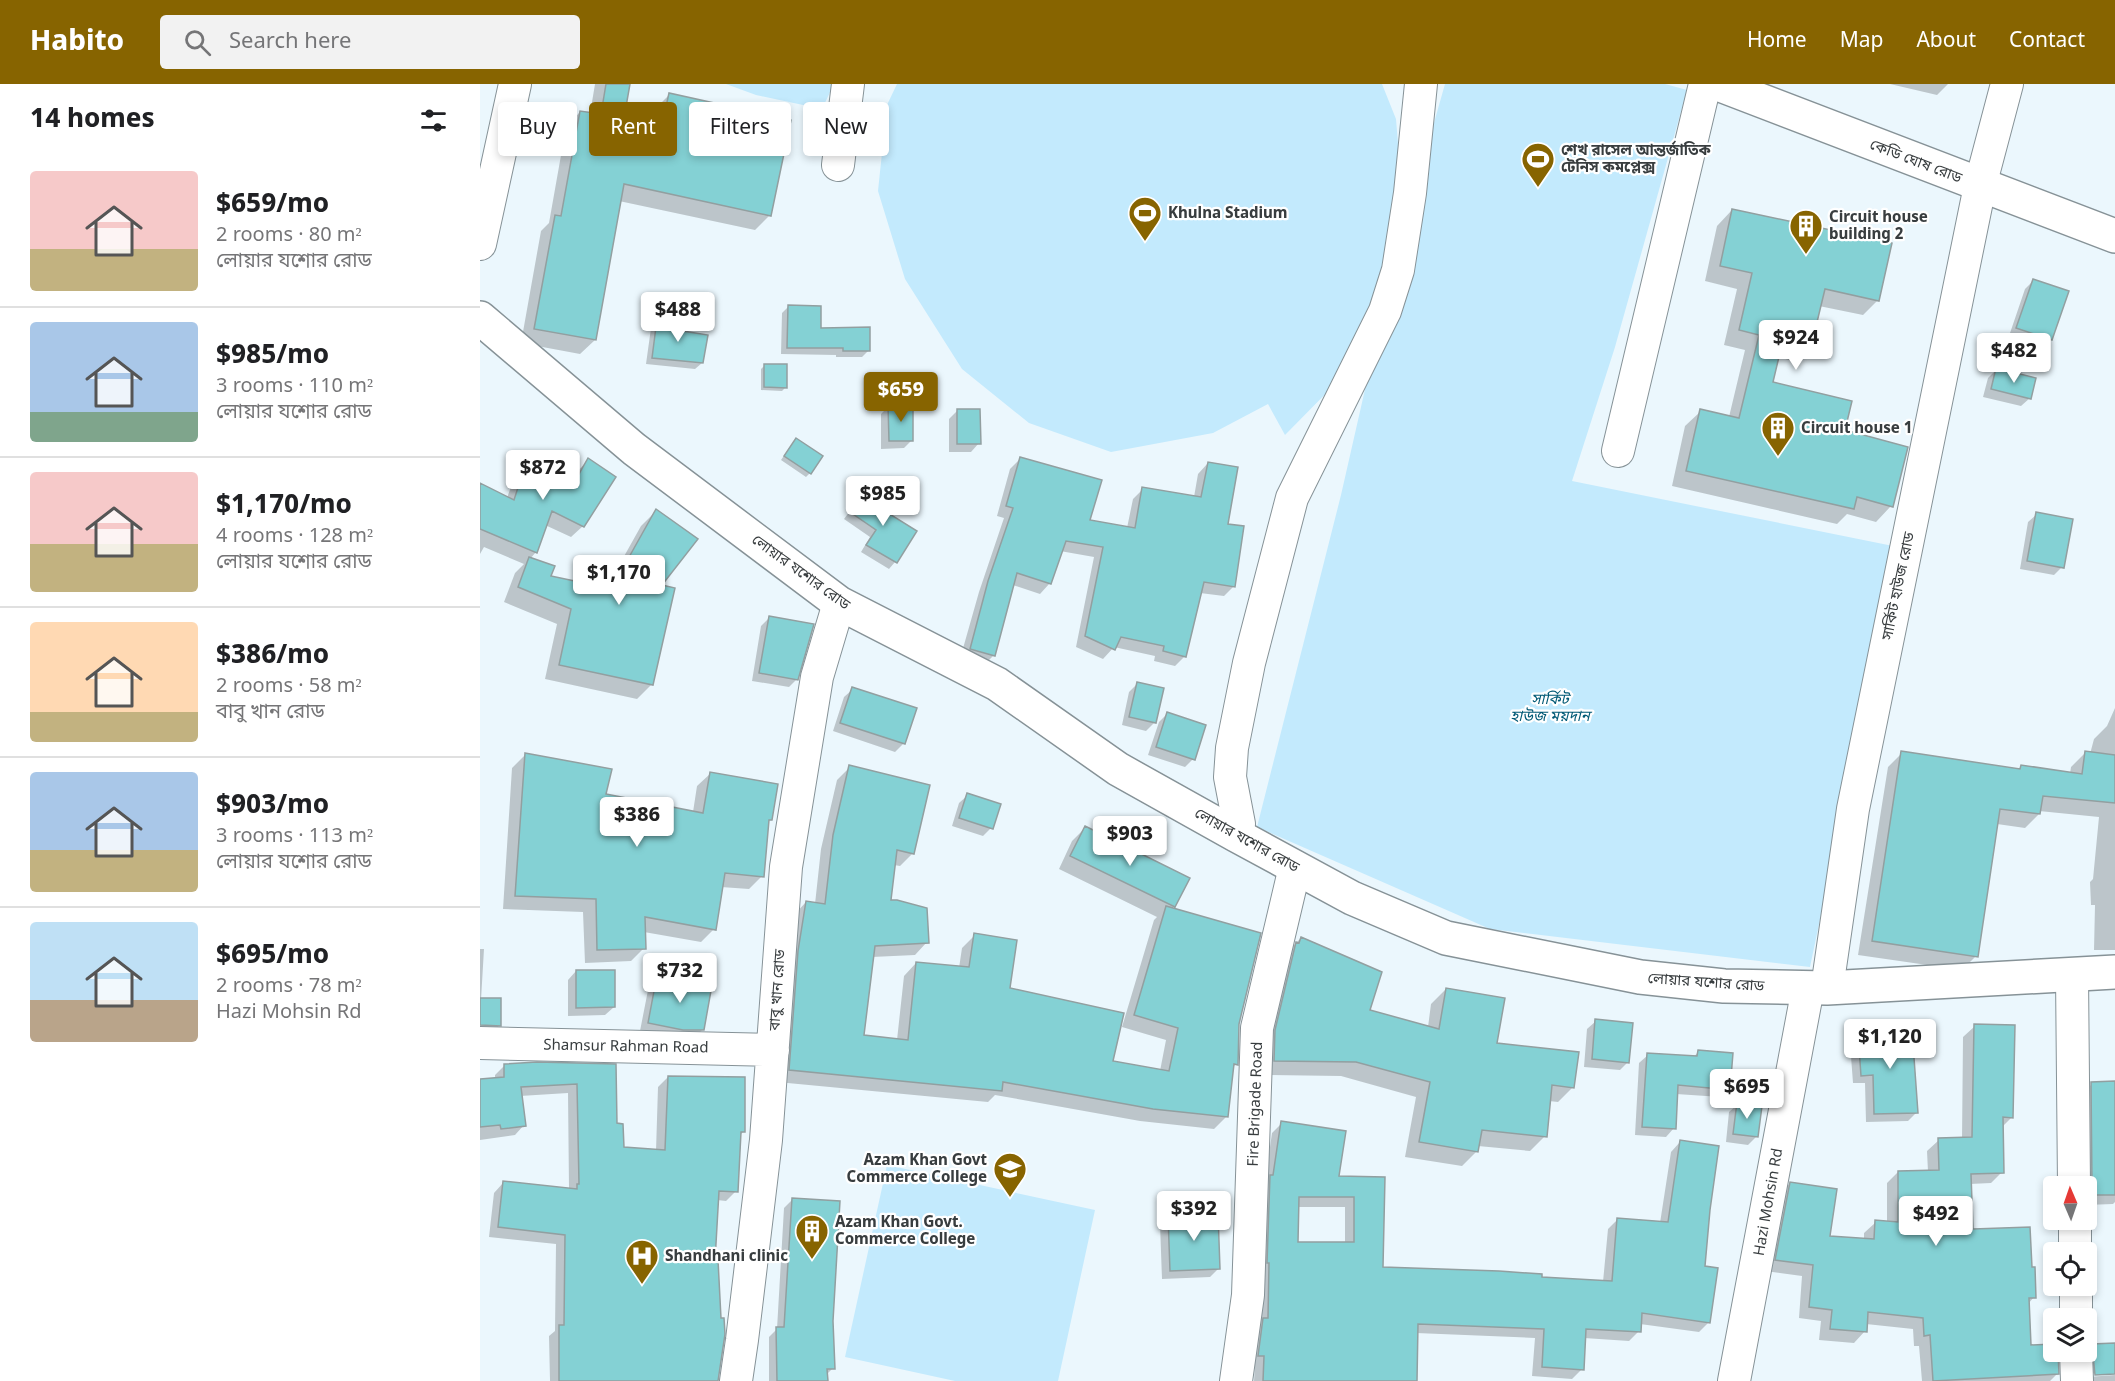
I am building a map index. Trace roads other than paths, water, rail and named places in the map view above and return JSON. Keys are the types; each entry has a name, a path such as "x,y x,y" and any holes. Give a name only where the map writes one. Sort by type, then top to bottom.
{"main road":[{"name":"কেডি ঘোষ রোড","path":"1718,84 2115,236"},
{"name":"লোয়ার যশোর রোড","path":"480,318 634,449 839,603 997,684 1118,769 1236,835 1352,898 1446,938 1640,977 1724,986 1817,988 2115,972"}],"street":[{"path":"480,244 515,84"},
{"path":"838,165 848,84"},
{"path":"1236,835 1239,824 1230,777 1231,758 1249,663 1292,498 1385,311 1398,270 1410,193 1420,84"},
{"path":"1618,451 1705,84"},
{"name":"সার্কিট হাউজ রোড","path":"1817,988 1980,186 2007,84"},
{"name":"বাবু খান রোড","path":"736,1381 766,1140 786,867 817,677 839,603"},
{"name":"Fire Brigade Road","path":"1236,1381 1248,1295 1257,1028 1295,867"},
{"path":"2072,975 2074,1176"},
{"name":"Hazi Mohsin Rd","path":"1734,1381 1817,988"},
{"name":"Shamsur Rahman Road","path":"480,1043 773,1050"},
{"path":"2076,1362 2077,1381"}],"place":[{"name":"শেখ রাসেল আন্তর্জাতিক টেনিস কমপ্লেক্স","path":"1538,188"},
{"name":"Khulna Stadium","path":"1145,242"},
{"name":"Circuit house building 2","path":"1806,255"},
{"name":"Circuit house 1","path":"1778,457"},
{"name":"Azam Khan Govt Commerce College","path":"1010,1198"},
{"name":"Azam Khan Govt. Commerce College","path":"812,1260"},
{"name":"Shandhani clinic","path":"642,1285"}],"park label":[{"name":"সার্কিট হাউজ ময়দান","path":"1550,708"}]}
